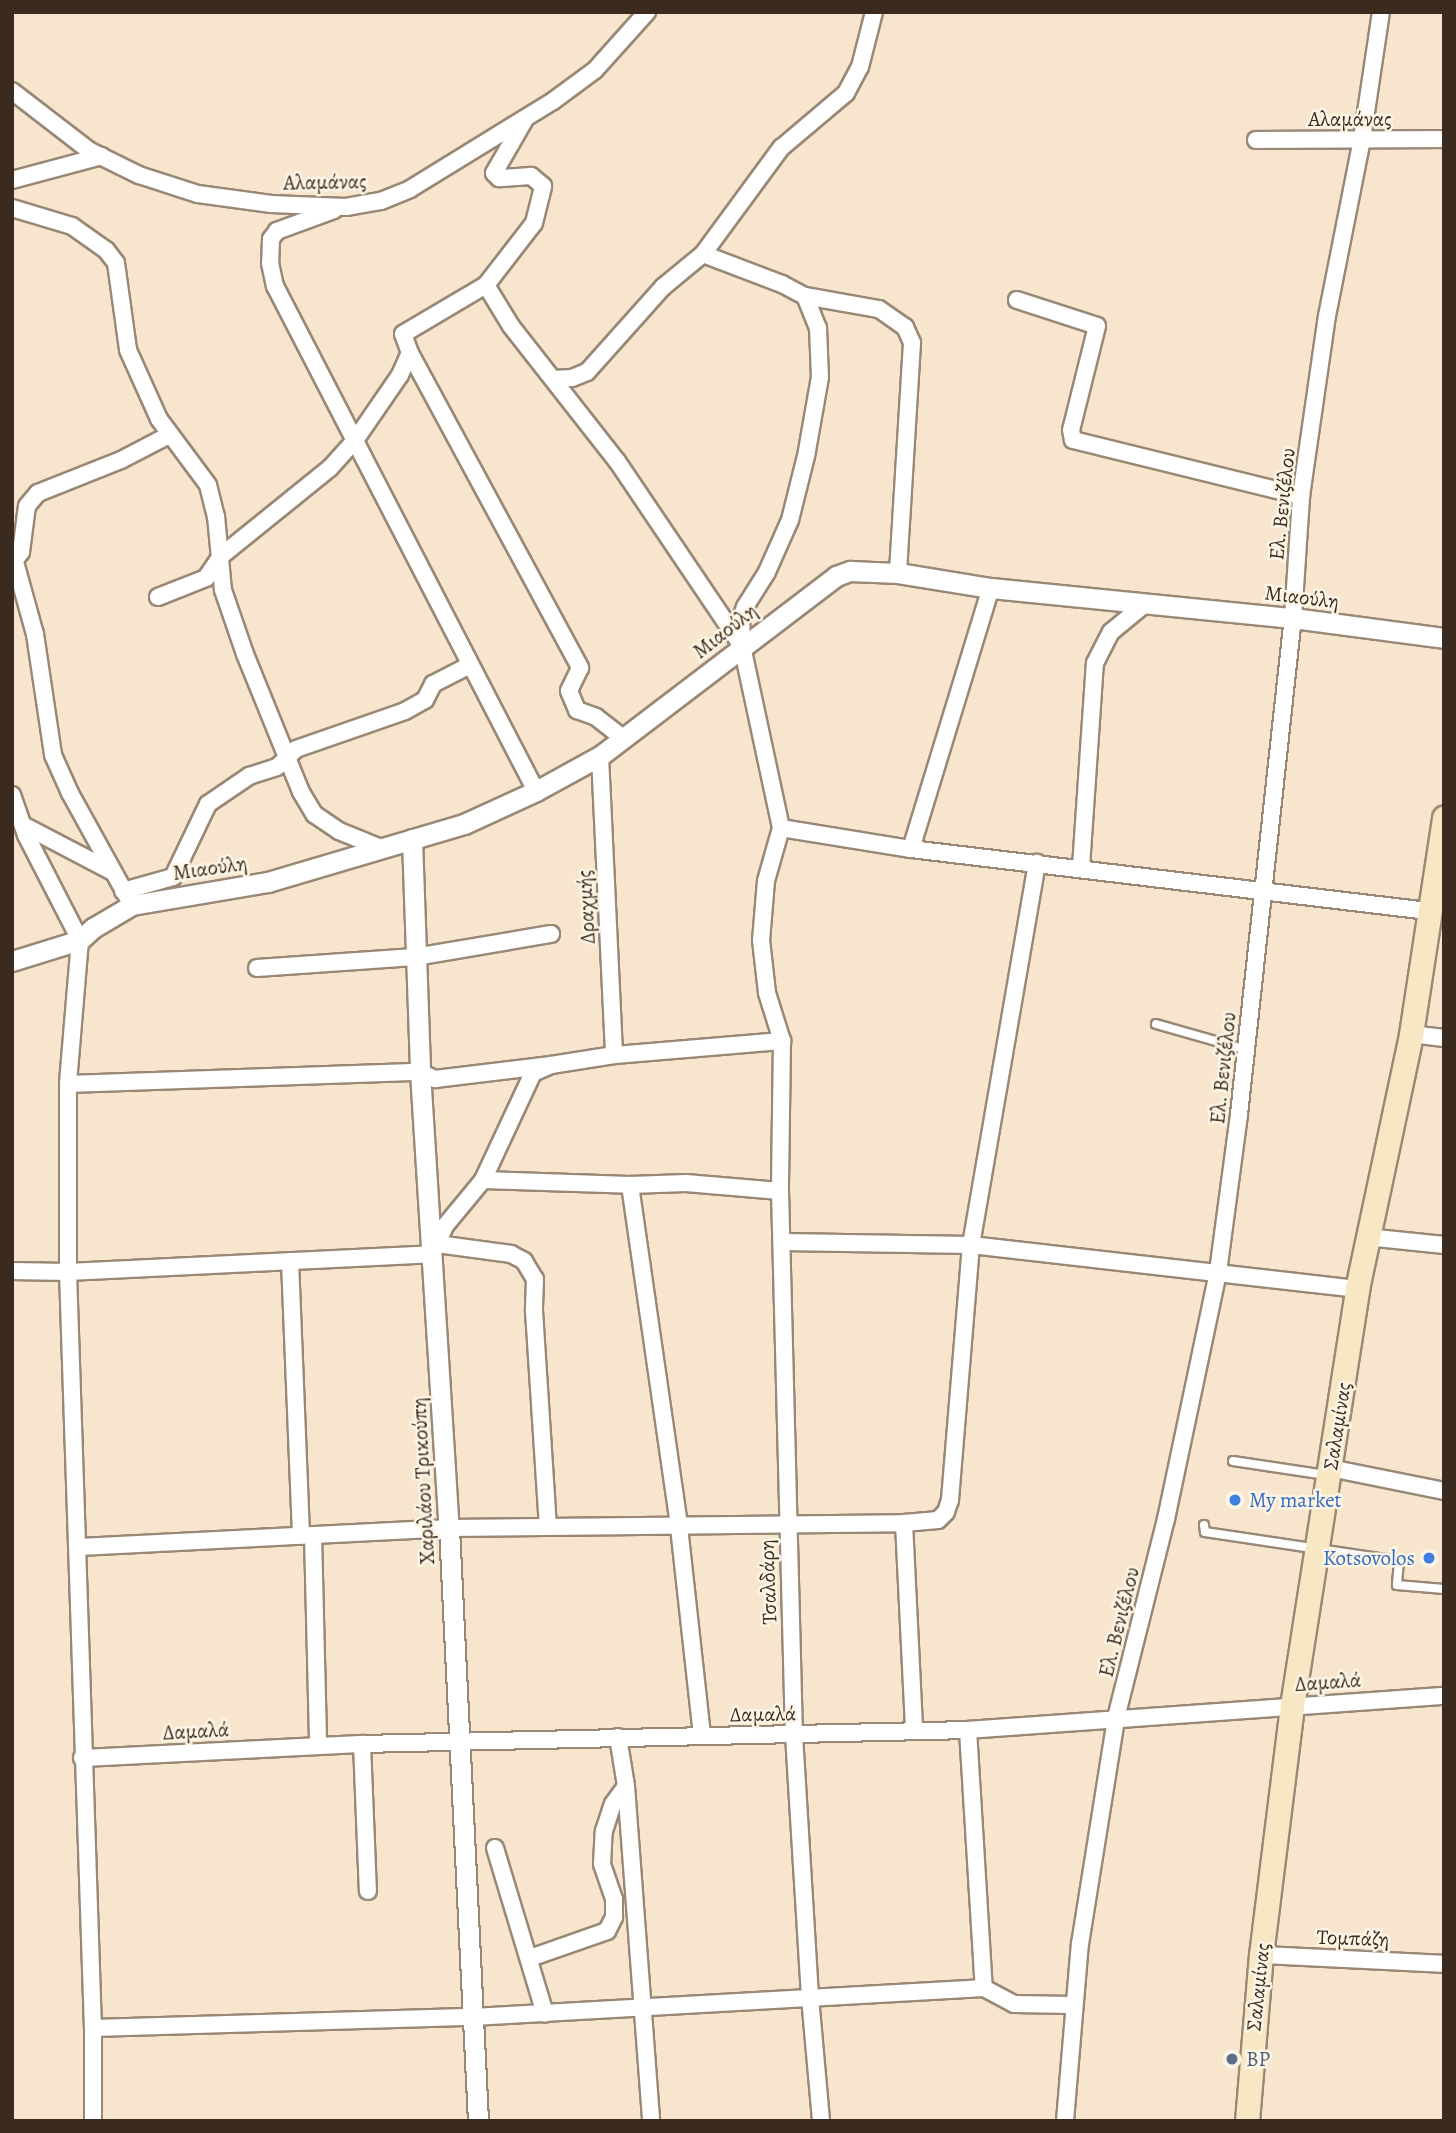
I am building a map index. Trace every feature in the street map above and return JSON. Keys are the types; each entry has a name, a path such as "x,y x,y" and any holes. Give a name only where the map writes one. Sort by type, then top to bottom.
{"main road":[{"name":"Σαλαμίνας","path":"1247,2121 1261,1955 1292,1706 1357,1289 1411,1034 1444,818"}],"street":[{"name":"Αλαμάνας","path":"12,91 31,108 102,156 139,175 198,194 271,204 346,206 381,201 410,189 554,101 595,70 647,12"},
{"path":"553,379 572,378 587,372 663,287 703,254 781,148 846,93 860,67 874,12"},
{"name":"Ελ. Βενιζέλου","path":"1065,2121 1080,1944 1116,1718 1166,1520 1218,1272 1247,1050 1293,618 1301,496 1327,316 1362,139 1381,12"},
{"path":"526,118 494,173 499,178 531,176 543,186 534,223 486,285 403,334 410,353 580,668 569,691 577,710 596,717 624,739"},
{"name":"Αλαμάνας","path":"1256,140 1444,139"},
{"path":"12,180 102,156"},
{"path":"346,206 277,230 271,239 271,263 281,299 356,439 536,791"},
{"path":"12,208 72,226 106,250 116,263 128,350 169,435 208,485 222,556 223,590 245,654 287,758 314,814 339,831 381,848"},
{"path":"703,254 782,284 805,296 879,309 905,327 912,343 898,573"},
{"path":"486,285 511,326 617,461 742,646"},
{"path":"805,296 818,328 820,377 806,456 790,520 767,572 741,618 742,646 781,828 911,849 1081,867 1428,911"},
{"path":"1017,300 1097,326 1071,430 1073,440 1301,496"},
{"path":"158,597 206,578 222,556 330,468 356,439 400,374 410,353"},
{"path":"169,435 121,460 38,493 27,506 20,552 14,563 35,634 52,755 111,871 128,898 173,877 208,804 249,776 277,766 296,749 405,711 425,700 433,684 470,665"},
{"name":"Μιαούλη","path":"12,961 80,940 128,898 241,888 464,824 536,791 600,756 835,576 850,571 898,573 991,588 1293,618 1444,638"},
{"path":"911,849 991,588"},
{"path":"1081,867 1095,663 1111,632 1145,604"},
{"name":"Δραχμής","path":"600,756 614,1055"},
{"path":"12,795 23,825 80,940 68,1084 68,1272 93,2028 93,2121"},
{"path":"23,825 111,871"},
{"name":"Τσαλδάρη","path":"781,828 768,869 761,940 767,993 782,1041 780,1192 794,1735 810,1997 821,2121"},
{"name":"Χαριλάου Τρικούπη","path":"412,839 420,1072 434,1249 478,2121"},
{"path":"78,1547 449,1528 548,1525 679,1527 788,1522 904,1524 938,1520 946,1512 950,1500 971,1245 1037,863"},
{"path":"257,968 415,957 551,934"},
{"path":"1411,1034 1444,1038"},
{"path":"68,1084 420,1072 435,1079 463,1078 614,1055 782,1041"},
{"path":"434,1249 445,1226 483,1180 533,1073 551,1065"},
{"path":"483,1180 630,1185 686,1183 780,1192"},
{"path":"630,1185 679,1527 702,1735"},
{"path":"1367,1237 1444,1245"},
{"path":"783,1242 971,1245 1357,1289"},
{"path":"12,1271 68,1272 290,1261 434,1249 511,1254 524,1261 535,1279 534,1311 548,1525"},
{"path":"290,1261 318,1746"},
{"path":"1330,1472 1444,1491"},
{"path":"904,1524 914,1731"},
{"name":"Δαμαλά","path":"82,1758 362,1744 968,1730 1444,1696"},
{"path":"968,1730 984,1988"},
{"path":"618,1737 626,1786 651,2121"},
{"path":"362,1744 368,1891"},
{"path":"530,1958 607,1931 614,1917 614,1899 602,1864 604,1831 613,1804 626,1786"},
{"path":"495,1849 545,2014"},
{"name":"Τομπάζη","path":"1261,1955 1444,1965"},
{"path":"93,2028 545,2014 984,1988 1014,2004 1073,2005"}],"lane":[{"path":"1156,1024 1247,1050"},
{"path":"1233,1461 1330,1472"},
{"path":"1204,1525 1205,1531 1399,1561 1397,1585 1444,1589"}],"place":[{"name":"My market","path":"1235,1500"},
{"name":"Kotsovolos","path":"1429,1558"},
{"name":"BP","path":"1232,2059"}]}
